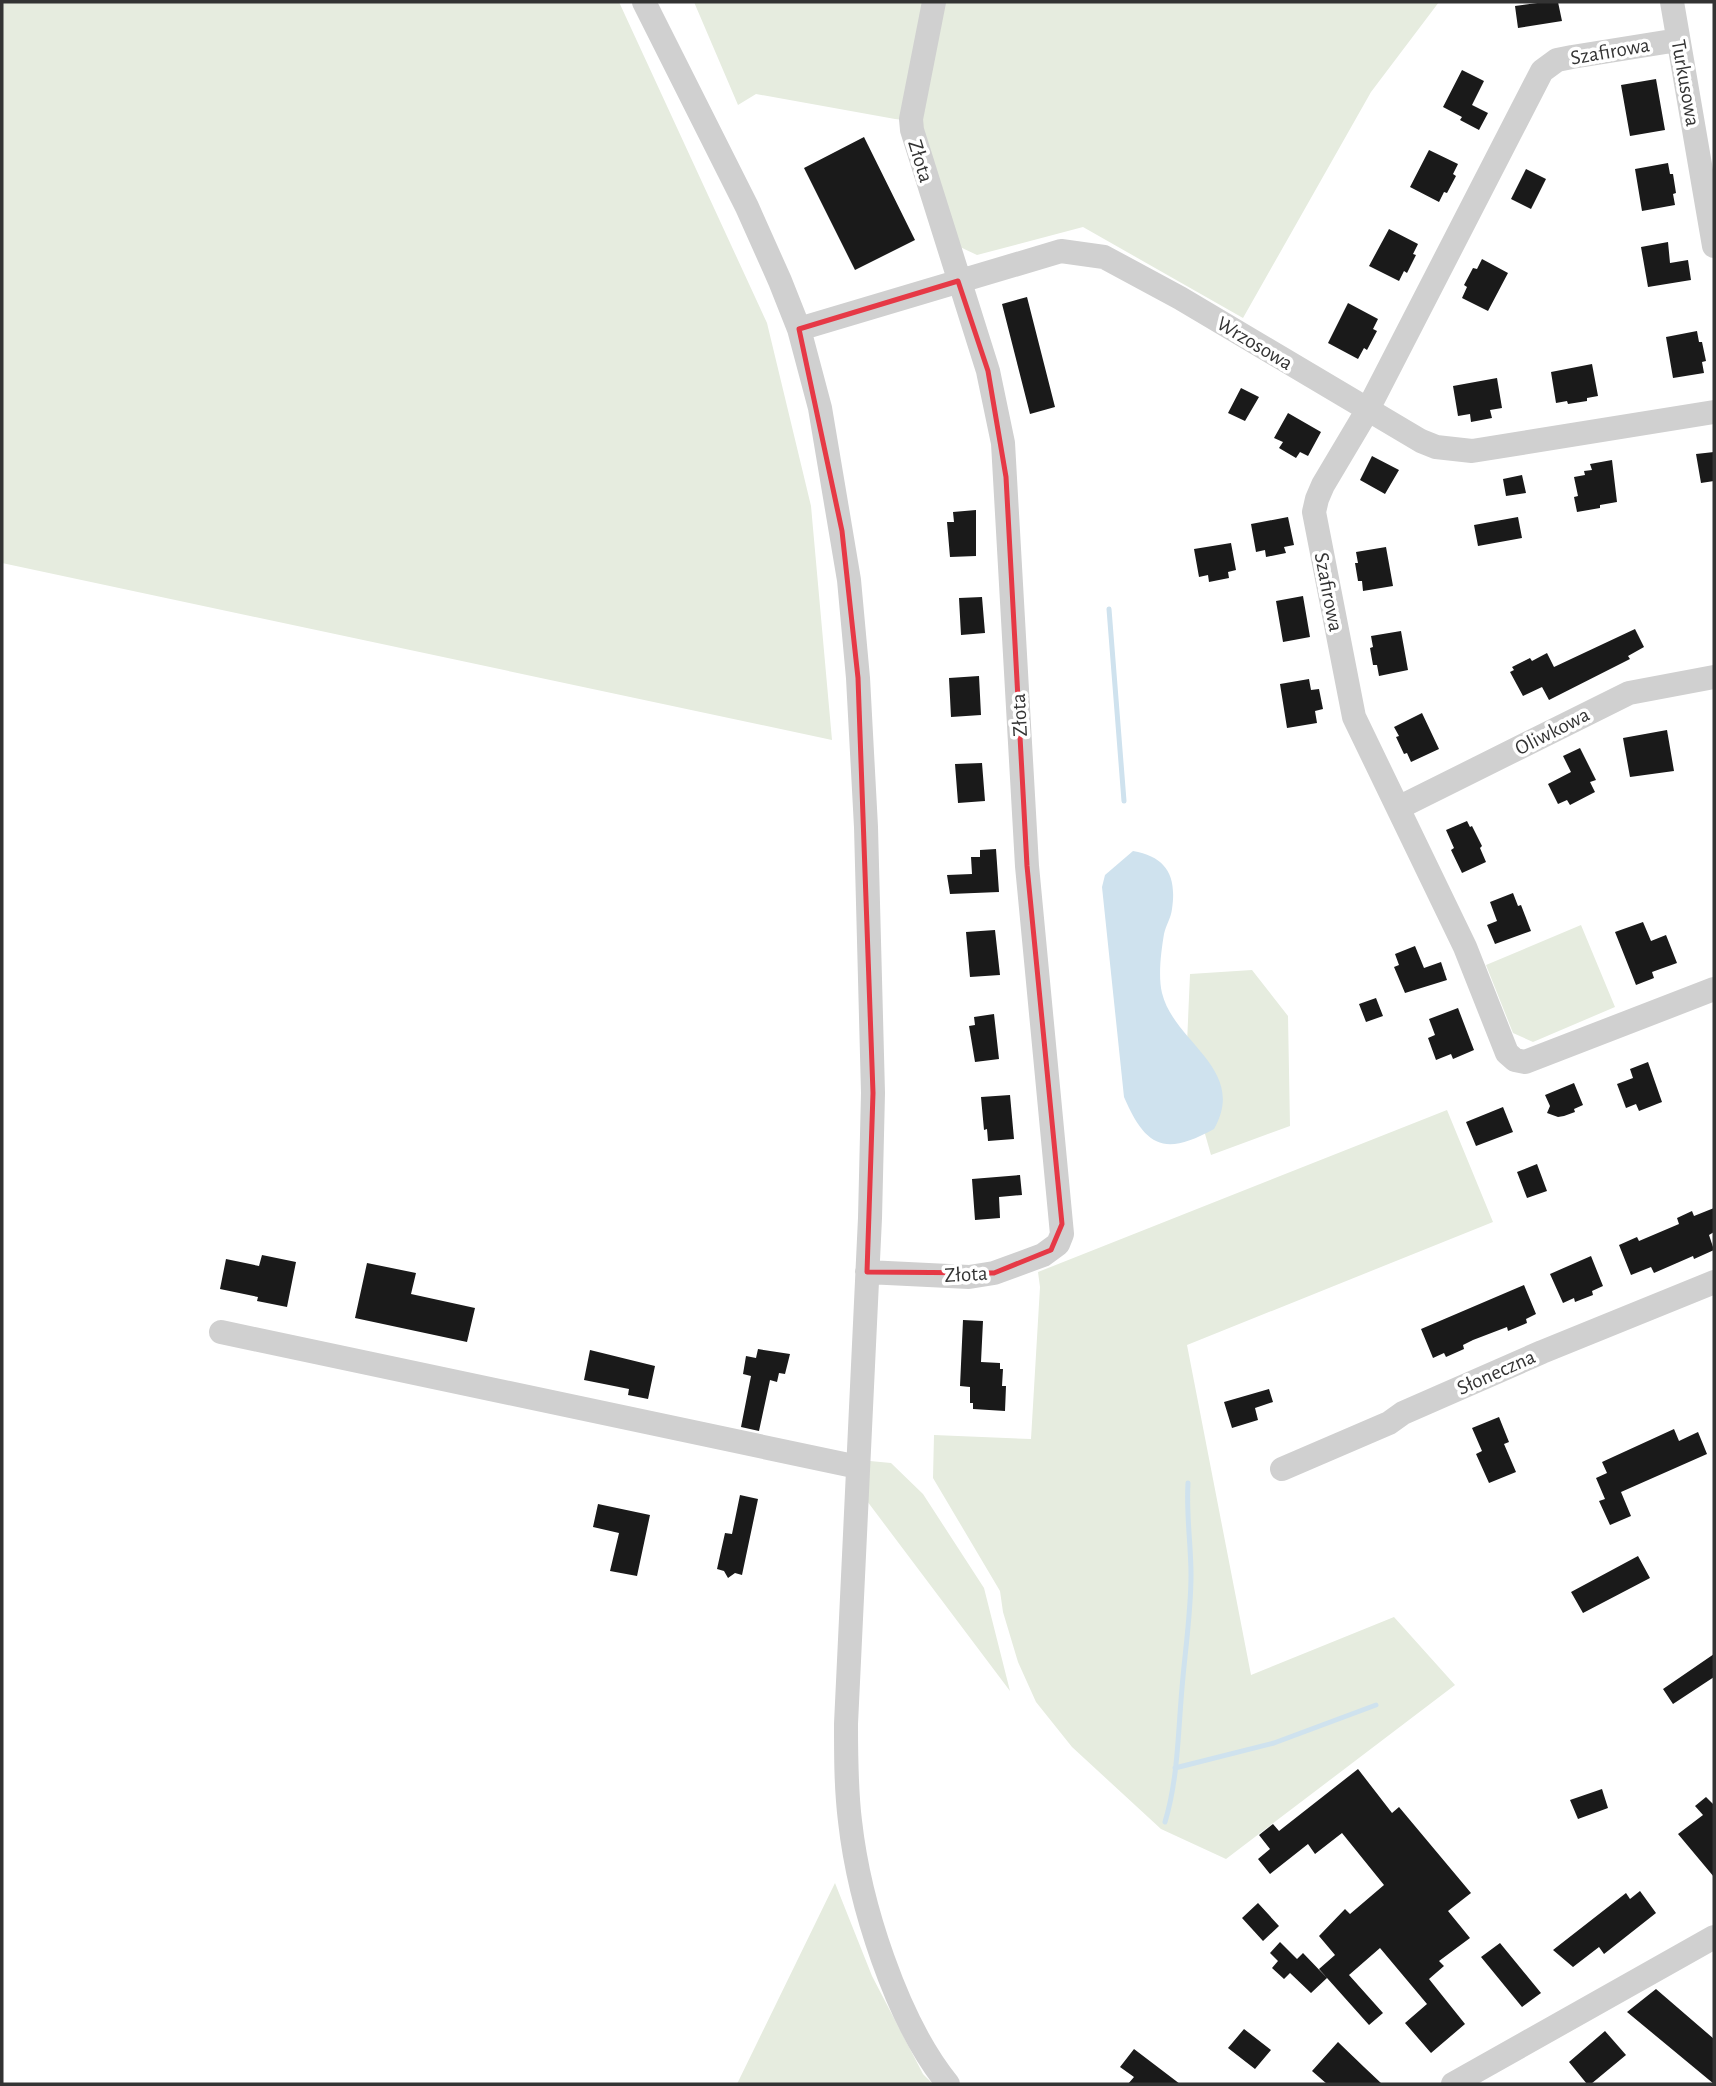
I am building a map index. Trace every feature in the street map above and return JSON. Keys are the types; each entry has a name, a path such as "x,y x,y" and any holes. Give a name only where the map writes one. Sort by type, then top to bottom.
{"street":[{"path":"644,2 747,207 799,329 820,408 840,517 858,678 867,853 873,1080 846,1724 849,1819 864,1894 892,1983 925,2051 948,2084"},
{"name":"Złota","path":"867,1272 969,1277 994,1273 1043,1255 1058,1244 1062,1234 1027,866 1003,443 988,371 912,130 911,119 934,2"},
{"name":"Turkusowa","path":"1672,2 1714,246"},
{"name":"Szafirowa","path":"1678,40 1557,60 1542,71 1367,411 1323,485 1314,512 1354,717 1465,947 1507,1053 1515,1060 1525,1062 1714,989"},
{"name":"Wrzosowa","path":"799,329 1061,251 1104,257 1180,298 1367,411 1436,447 1462,451 1714,412"},
{"name":"Oliwkowa","path":"1398,808 1629,693 1714,677"},
{"name":"Słoneczna","path":"1282,1469 1390,1423 1403,1413 1542,1352 1714,1282"},
{"path":"220,1332 858,1467"},
{"path":"1453,2084 1714,1937"}],"highlighted area":[{"path":"958,281 988,371 1006,477 1027,866 1062,1224 1051,1250 994,1273 867,1272 873,1093 858,678 842,531 799,329"}],"shaded area":[{"path":"2,2 619,2 767,323 811,506 832,740 2,563"},
{"path":"694,2 1439,2 1371,92 1243,318 1083,227 977,255 960,247 920,122 756,94 738,105"},
{"path":"1581,925 1615,1007 1533,1042 1513,1033 1486,965"},
{"path":"1252,970 1288,1016 1290,1126 1211,1155 1186,1067 1190,974"},
{"path":"1447,1110 1493,1222 1187,1345 1251,1675 1394,1617 1455,1685 1226,1859 1161,1829 1072,1747 1036,1702 1018,1662 1003,1612 1000,1591 933,1478 934,1435 1031,1439 1040,1287 1038,1272"},
{"path":"870,1461 891,1463 923,1494 984,1588 1010,1691 867,1501"},
{"path":"835,1883 872,1976 923,2074 933,2084 737,2084"}],"water":[{"path":"1133,851 1154,858 1171,877 1173,897 1164,934 1160,972 1162,993 1169,1011 1216,1073 1222,1089 1222,1108 1214,1129 1182,1143 1159,1142 1149,1137 1140,1127 1124,1097 1102,887 1105,875"}],"building":[{"path":"1558,2 1562,21 1518,28 1515,6"},
{"path":"1462,70 1484,81 1472,105 1488,113 1479,130 1443,107"},
{"path":"1656,79 1665,130 1630,136 1621,85"},
{"path":"864,137 915,240 855,270 804,168"},
{"path":"1429,150 1458,164 1453,174 1456,176 1439,202 1410,187"},
{"path":"1668,163 1670,174 1673,174 1675,205 1642,211 1635,169"},
{"path":"1526,169 1546,179 1531,209 1511,199"},
{"path":"1389,229 1418,244 1407,273 1404,271 1399,281 1369,266"},
{"path":"1668,242 1670,263 1688,260 1691,280 1648,287 1641,247"},
{"path":"1482,259 1508,273 1488,311 1462,298 1467,287 1464,285 1473,268 1477,269"},
{"path":"1027,297 1055,407 1030,414 1002,304"},
{"path":"1348,303 1378,319 1373,329 1377,331 1367,350 1364,348 1358,359 1328,343"},
{"path":"1697,331 1706,361 1702,362 1704,373 1673,378 1666,337"},
{"path":"1592,364 1598,396 1587,398 1587,401 1556,403 1551,372"},
{"path":"1497,378 1502,408 1490,410 1492,418 1471,422 1470,414 1458,416 1453,386"},
{"path":"1241,388 1259,397 1245,421 1228,413"},
{"path":"1288,413 1321,432 1308,456 1300,452 1296,458 1279,448 1283,442 1274,438"},
{"path":"1714,452 1714,481 1701,483 1696,454"},
{"path":"1372,456 1399,470 1385,494 1360,480"},
{"path":"1612,460 1617,502 1577,512 1574,497 1578,496 1574,477 1585,475 1584,471 1592,470 1590,464"},
{"path":"1522,475 1526,493 1506,496 1503,479"},
{"path":"976,510 976,556 950,557 947,522 954,522 953,512"},
{"path":"1288,517 1294,545 1284,547 1286,553 1266,557 1265,550 1256,552 1251,524"},
{"path":"1518,517 1522,538 1478,546 1474,525"},
{"path":"1231,543 1236,570 1228,572 1229,578 1209,582 1208,575 1199,577 1194,549"},
{"path":"1386,547 1393,586 1363,591 1362,581 1358,581 1356,552"},
{"path":"1303,596 1310,637 1283,642 1276,601"},
{"path":"982,597 985,633 961,635 959,598"},
{"path":"1635,629 1644,647 1628,656 1630,659 1549,700 1542,687 1523,696 1510,672 1514,670 1512,667 1547,653 1554,667"},
{"path":"1401,631 1408,670 1379,676 1377,665 1373,665 1371,636"},
{"path":"979,676 981,715 951,717 949,678"},
{"path":"1309,679 1311,690 1319,689 1323,709 1315,711 1317,723 1287,728 1280,684"},
{"path":"1422,713 1439,749 1411,762 1407,753 1404,754 1394,727"},
{"path":"1667,730 1674,771 1630,777 1623,738"},
{"path":"1580,748 1596,780 1590,782 1595,792 1570,805 1567,800 1558,804 1548,784 1571,772 1563,756"},
{"path":"982,763 985,801 958,803 955,764"},
{"path":"1467,821 1482,846 1480,848 1486,862 1462,873 1451,850 1454,848 1446,830"},
{"path":"996,849 999,892 950,894 947,875 972,874 971,857 980,857 980,850"},
{"path":"1513,893 1531,931 1495,944 1487,925 1497,921 1490,902"},
{"path":"1643,922 1651,941 1666,935 1677,963 1652,972 1654,978 1636,985 1615,932"},
{"path":"995,930 1000,975 970,977 966,932"},
{"path":"1415,946 1424,968 1441,962 1447,980 1405,993 1394,967 1399,965 1395,954"},
{"path":"1376,998 1383,1016 1366,1022 1359,1004"},
{"path":"1458,1008 1474,1050 1453,1059 1451,1054 1436,1060 1428,1038 1435,1035 1429,1019"},
{"path":"994,1014 999,1059 975,1062 969,1026 975,1025 974,1017"},
{"path":"1648,1062 1662,1102 1639,1111 1636,1104 1626,1108 1617,1084 1633,1078 1630,1069"},
{"path":"1574,1083 1583,1105 1564,1116 1547,1113 1550,1106 1545,1095"},
{"path":"1010,1095 1014,1139 988,1141 987,1129 984,1130 981,1097"},
{"path":"1503,1107 1513,1132 1476,1146 1466,1122"},
{"path":"1537,1164 1547,1191 1527,1198 1517,1172"},
{"path":"1020,1175 1022,1195 999,1197 1000,1218 975,1220 972,1179"},
{"path":"1714,1208 1714,1232 1709,1235 1714,1250 1654,1273 1651,1267 1631,1275 1619,1245 1637,1237 1639,1241 1679,1224 1677,1218 1692,1211 1694,1216"},
{"path":"262,1255 296,1262 287,1307 257,1301 258,1297 220,1289 226,1259 259,1266"},
{"path":"1591,1256 1603,1286 1592,1291 1593,1295 1575,1302 1574,1298 1563,1303 1550,1274"},
{"path":"367,1263 416,1273 411,1294 475,1308 467,1342 355,1318"},
{"path":"1524,1285 1536,1314 1526,1319 1527,1323 1508,1331 1507,1327 1473,1340 1463,1345 1464,1349 1446,1357 1444,1353 1433,1358 1421,1329"},
{"path":"963,1320 983,1321 981,1362 1000,1363 1000,1369 1003,1369 1002,1386 1006,1386 1005,1411 973,1409 973,1403 970,1403 970,1387 960,1386"},
{"path":"758,1349 790,1354 785,1374 779,1373 777,1382 770,1380 759,1431 741,1427 751,1376 743,1374 746,1356 756,1358"},
{"path":"590,1350 655,1366 648,1399 628,1395 629,1389 584,1380"},
{"path":"1269,1389 1273,1402 1255,1408 1258,1420 1232,1428 1224,1402"},
{"path":"1499,1417 1509,1442 1504,1444 1516,1472 1489,1483 1476,1454 1482,1451 1472,1428"},
{"path":"1674,1429 1679,1441 1698,1432 1707,1454 1621,1492 1631,1516 1610,1525 1599,1501 1605,1499 1596,1478 1607,1473 1602,1462"},
{"path":"740,1495 758,1499 742,1575 735,1573 728,1578 724,1571 717,1569 725,1533 732,1534"},
{"path":"598,1504 650,1515 637,1576 610,1571 619,1533 593,1527"},
{"path":"1638,1556 1650,1578 1583,1613 1571,1592"},
{"path":"1714,1654 1714,1677 1673,1704 1663,1689"},
{"path":"1358,1769 1392,1813 1399,1807 1471,1893 1448,1911 1470,1938 1439,1961 1444,1966 1429,1979 1465,2024 1431,2053 1405,2023 1427,2004 1380,1948 1349,1975 1383,2013 1369,2025 1319,1969 1335,1955 1319,1936 1345,1909 1350,1914 1384,1885 1342,1833 1315,1854 1308,1844 1270,1874 1258,1859 1270,1849 1259,1835 1273,1824 1279,1831"},
{"path":"1602,1789 1608,1808 1578,1819 1570,1800"},
{"path":"1706,1797 1714,1805 1714,1877 1678,1834 1703,1815 1695,1806"},
{"path":"1640,1891 1656,1913 1604,1954 1599,1947 1573,1967 1553,1950 1626,1893 1630,1899"},
{"path":"1258,1903 1279,1926 1263,1941 1242,1918"},
{"path":"1280,1942 1297,1959 1303,1953 1327,1978 1311,1993 1290,1973 1284,1979 1272,1968 1278,1961 1270,1953"},
{"path":"1500,1943 1541,1993 1522,2007 1481,1957"},
{"path":"1656,1989 1714,2039 1714,2084 1627,2012"},
{"path":"1244,2029 1271,2050 1255,2069 1228,2048"},
{"path":"1605,2031 1626,2055 1591,2084 1587,2084 1569,2062"},
{"path":"1338,2042 1382,2084 1327,2084 1312,2071"},
{"path":"1134,2049 1180,2084 1128,2084 1134,2077 1120,2067"}],"waterway":[{"path":"1109,609 1124,801"},
{"path":"1165,1822 1175,1773 1190,1603 1188,1483"},
{"path":"1175,1768 1274,1743 1376,1705"}]}
